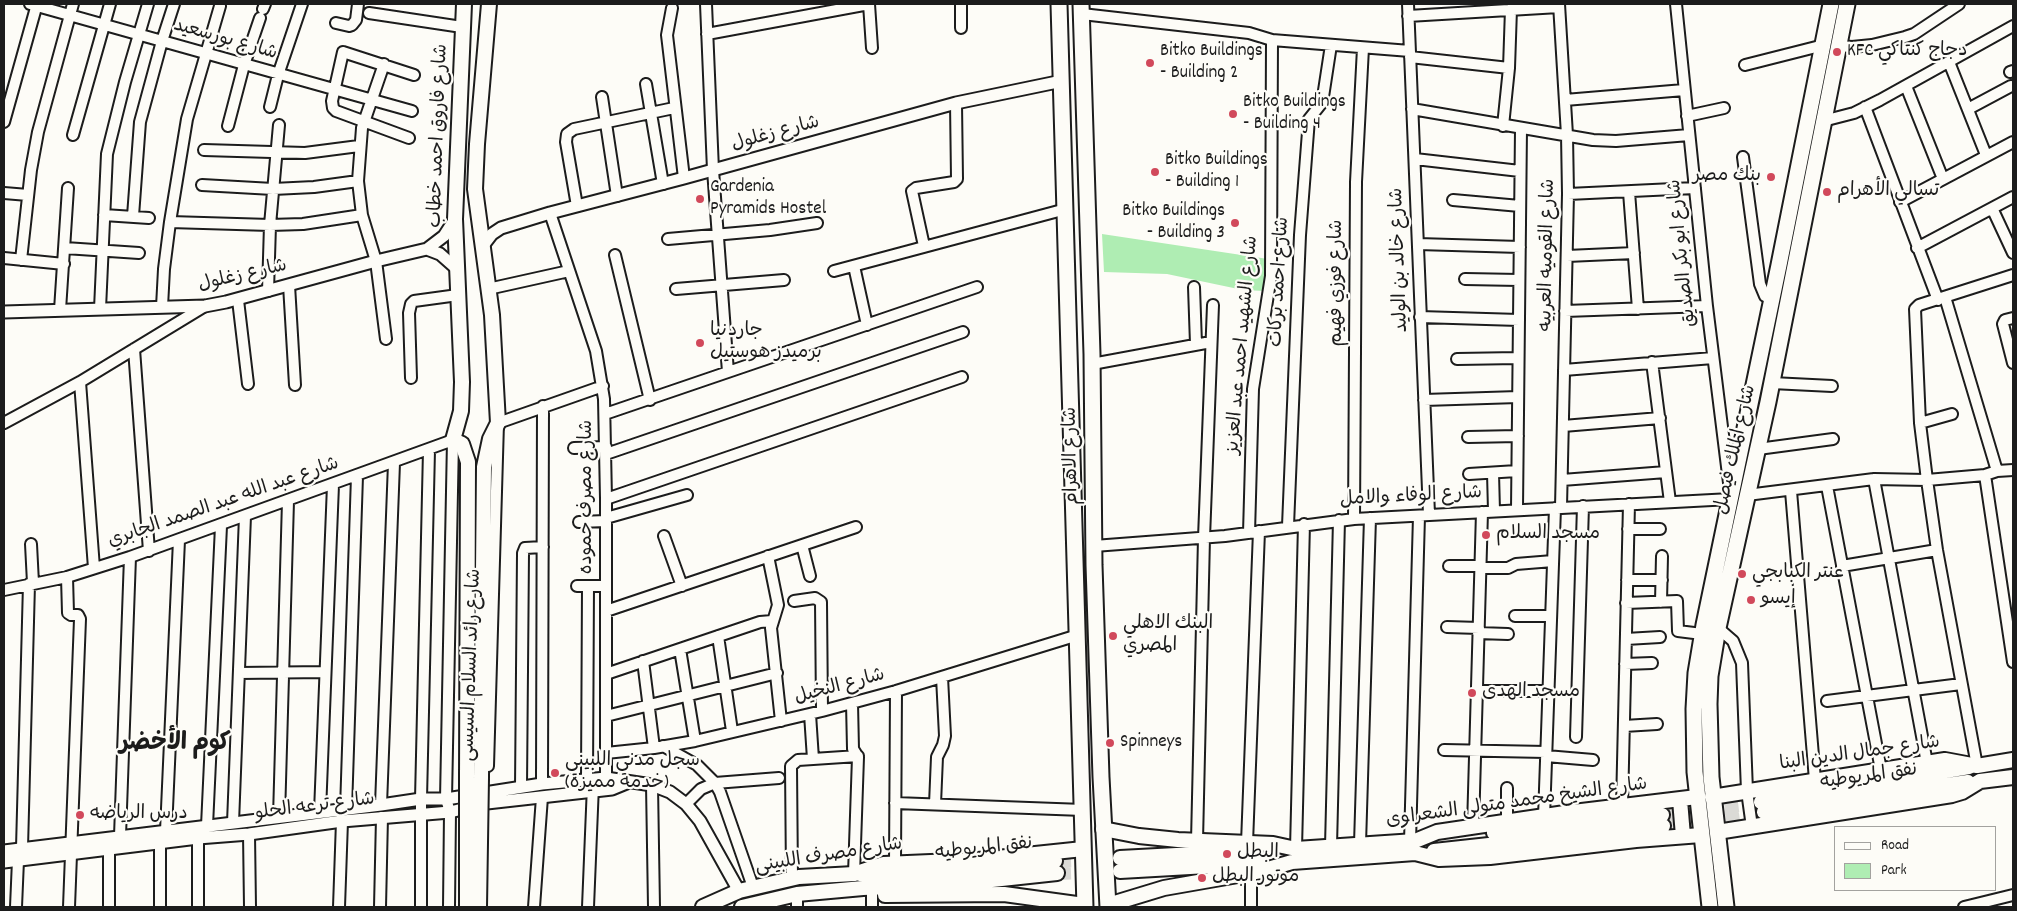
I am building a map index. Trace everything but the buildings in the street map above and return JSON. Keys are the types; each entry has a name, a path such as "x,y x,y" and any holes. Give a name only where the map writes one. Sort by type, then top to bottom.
{"main road":[{"name":"شارع فاروق احمد خطاب","path":"453,440 461,411 462,353 456,269 455,219 464,4"},
{"name":"شارع فاروق احمد خطاب","path":"489,4 475,189 495,347 498,423"},
{"name":"شارع الاهرام","path":"1059,4 1078,635 1084,906"},
{"name":"شارع الملك فيصل","path":"1710,907 1697,797 1694,709 1696,673 1702,634 1772,300 1831,4"},
{"name":"شارع الملك فيصل","path":"1726,907 1712,797 1708,704 1710,676 1718,628 1788,306 1847,4"},
{"name":"شارع الاهرام","path":"1081,9 1092,359 1094,546 1103,829 1108,906"},
{"path":"1779,265 1785,274 1795,270"},
{"path":"1772,300 1782,299 1788,306"},
{"path":"1069,314 1072,318 1083,320 1090,312"},
{"path":"1069,353 1081,349 1092,359"},
{"path":"479,907 484,466 487,447 498,423"},
{"path":"453,440 462,444 468,462 467,907"},
{"name":"شارع جمال الدين البنا","path":"1712,797 1927,763 1953,760 1977,766 2013,760"},
{"name":"نفق المريوطيه","path":"1977,766 1762,807 1980,781"},
{"path":"1717,832 1952,795 1962,792 1980,781 2013,777"},
{"name":"شارع الشيخ محمد متولى الشعراوى","path":"1103,829 1138,836 1277,845 1293,853 1413,845 1434,832 1697,797"},
{"path":"1680,800 1683,836"},
{"path":"1413,845 1663,820"},
{"name":"شارع الشيخ محمد متولى الشعراوى","path":"1108,906 1164,888 1251,873 1293,853 1331,846 1360,844 1413,845 1439,859 1490,857 1701,835"},
{"name":"شارع مصرف اللبينى","path":"703,907 739,891 792,878 854,874 874,867 895,864 978,860 1083,849"},
{"path":"1120,865 1293,853"},
{"name":"نفق المريوطيه","path":"854,874 882,876 956,874 1057,867 956,884 868,889"},
{"name":"شارع مصرف اللبينى","path":"742,907 797,901 868,889 898,896 1004,894 1084,906"}],"street":[{"path":"4,122 34,4"},
{"name":"شارع بورسعيد","path":"34,4 412,112"},
{"path":"21,260 28,195 38,132 74,4"},
{"path":"73,135 102,24 110,4"},
{"path":"100,309 106,164 109,141 148,4"},
{"path":"133,216 139,131 162,41 174,4"},
{"path":"270,107 278,74 302,4"},
{"path":"336,23 352,25 356,20 358,4"},
{"path":"706,4 713,170 728,372"},
{"path":"707,34 869,4 872,48"},
{"path":"961,4 961,28"},
{"name":"شارع خالد بن الوليد","path":"1408,4 1424,400 1424,515 1413,845"},
{"name":"شارع ابو بكر الصديق","path":"1676,4 1707,306 1731,499"},
{"path":"1840,46 1872,45 1914,34 1958,4"},
{"path":"1408,16 1559,5"},
{"name":"شارع القوميه العربيه","path":"1544,816 1553,561 1562,480 1566,311 1568,135 1559,5"},
{"path":"162,307 164,269 170,222 188,119 220,6"},
{"path":"672,8 667,35 674,108 684,178"},
{"path":"1081,9 1249,33 1272,40 1363,48 1509,68"},
{"path":"1503,126 1509,68 1511,9"},
{"path":"228,126 244,65 263,10"},
{"path":"369,13 462,27"},
{"path":"1823,121 1839,118 1865,107 2013,26"},
{"name":"شارع الشهيد احمد عبد العزيز","path":"1249,533 1254,389 1271,276 1272,40"},
{"name":"شارع احمد بركات","path":"1288,526 1300,235 1308,119 1321,104 1330,45"},
{"path":"1745,65 1824,45"},
{"name":"شارع فوزي فهيم","path":"1354,519 1356,182 1363,48"},
{"path":"409,138 336,110 333,108 334,90 343,52 414,75"},
{"path":"1949,62 1986,155"},
{"path":"384,64 364,120 359,146 358,181 362,215 376,261 386,339"},
{"name":"شارع زغلول","path":"482,247 488,238 501,228 550,212 663,184 956,103 1062,81"},
{"path":"646,84 663,184"},
{"path":"1906,86 1943,179"},
{"path":"1968,109 2012,86"},
{"path":"1565,100 1684,90"},
{"path":"602,97 617,196"},
{"path":"924,246 912,192 916,188 954,182 957,179 956,103"},
{"path":"1865,107 1917,248 1942,299 1997,471"},
{"path":"577,206 566,142 567,134 574,129 674,108"},
{"path":"1687,116 1724,108"},
{"path":"1412,109 1593,140 1616,141 1689,135"},
{"path":"268,291 270,226 280,125"},
{"path":"1517,509 1521,129"},
{"path":"1900,202 2013,142"},
{"path":"204,150 305,153 359,146"},
{"path":"1744,157 1760,284 1765,296 1772,300"},
{"path":"1415,159 1520,171"},
{"path":"202,185 273,189 314,187 358,181"},
{"path":"60,310 68,188"},
{"path":"1568,194 1694,188"},
{"path":"1629,192 1638,309"},
{"path":"4,193 28,195"},
{"path":"1917,248 2013,197"},
{"path":"1453,200 1520,206"},
{"path":"1992,208 2013,252"},
{"path":"834,271 1066,209"},
{"name":"شارع مصرف حموده","path":"550,212 596,351 603,386 606,450 606,784"},
{"path":"104,215 149,218"},
{"path":"170,222 270,226 303,224 362,215"},
{"name":"شارع زغلول","path":"4,312 205,306 238,300 376,261 427,249 444,236 455,219"},
{"path":"478,219 489,225 501,228"},
{"path":"668,239 817,223"},
{"path":"1418,244 1520,247"},
{"path":"65,248 138,253"},
{"path":"427,249 440,254 456,269"},
{"path":"1567,256 1634,253"},
{"path":"615,255 650,400"},
{"path":"4,258 64,264"},
{"path":"854,266 867,325"},
{"path":"488,289 569,271"},
{"path":"1977,766 1937,550 1927,480 1920,423 1915,309 1919,305 2013,275"},
{"path":"1465,279 1519,280"},
{"path":"676,289 784,280"},
{"path":"289,285 295,385"},
{"path":"605,414 977,287"},
{"path":"1194,287 1196,344"},
{"path":"411,378 408,314 411,304 414,301 458,295"},
{"path":"238,300 248,384"},
{"path":"1197,841 1204,538 1213,305"},
{"path":"4,423 80,382 205,306"},
{"path":"1566,311 1707,306"},
{"path":"1420,317 1519,320"},
{"path":"2013,318 2005,320 2003,324 2013,358"},
{"path":"574,448 606,450 963,332"},
{"path":"1092,359 1211,342"},
{"path":"134,349 149,551"},
{"path":"1456,359 1518,358"},
{"path":"1564,370 1713,358"},
{"path":"1652,362 1670,502"},
{"path":"606,499 962,377"},
{"path":"80,382 94,568"},
{"path":"1772,383 1832,386"},
{"path":"498,423 603,386"},
{"path":"1424,400 1518,397"},
{"path":"542,784 543,406"},
{"path":"1920,423 1952,414"},
{"path":"1563,426 1660,418"},
{"name":"شارع رائد السلام السيسى","path":"484,907 498,423"},
{"path":"1468,437 1518,436"},
{"path":"1758,449 1833,439"},
{"path":"448,907 450,812 446,799 453,440"},
{"name":"شارع عبد الله عبد الصمد الجابري","path":"4,587 67,577 149,551 453,440"},
{"path":"421,907 421,799 429,450"},
{"path":"381,805 394,463"},
{"path":"1748,495 1874,480 1927,480 1985,475 1997,471 2013,470"},
{"path":"1468,474 1517,471"},
{"path":"1493,472 1494,511"},
{"path":"1562,480 1666,472"},
{"path":"1985,475 2013,662"},
{"path":"346,809 357,476"},
{"path":"1874,480 1927,763"},
{"path":"320,812 334,484"},
{"path":"1826,486 1881,770"},
{"path":"1791,491 1815,780"},
{"path":"579,522 606,520 687,495"},
{"name":"شارع الوفاء والامل","path":"1094,546 1204,538 1339,520 1731,499"},
{"path":"279,817 288,501"},
{"path":"1622,806 1628,504"},
{"path":"1576,737 1583,506"},
{"path":"1473,827 1482,512"},
{"path":"233,822 245,516"},
{"path":"1360,844 1370,518"},
{"path":"1331,846 1339,520"},
{"path":"1293,853 1304,524"},
{"path":"207,826 221,526"},
{"path":"606,611 856,527"},
{"path":"1628,530 1660,529"},
{"path":"1247,843 1260,531"},
{"path":"664,536 682,586"},
{"path":"166,831 179,540"},
{"path":"22,848 32,584 30,544"},
{"path":"802,545 810,576"},
{"path":"521,787 523,553 525,548 543,547"},
{"path":"1842,566 1937,550"},
{"path":"768,556 778,605 771,631 781,721"},
{"path":"1661,602 1662,556"},
{"path":"120,836 130,557"},
{"path":"1449,566 1508,568 1516,564 1553,561"},
{"path":"67,577 68,613 71,616 78,616 80,619 69,907"},
{"path":"1627,580 1662,580"},
{"path":"577,586 606,586"},
{"path":"588,586 591,783 588,907"},
{"path":"794,601 816,598 821,602 822,711"},
{"path":"1626,603 1677,601 1678,631 1702,634"},
{"path":"1515,616 1551,616"},
{"path":"606,674 762,621 772,622"},
{"path":"1447,627 1508,634"},
{"path":"1718,628 1733,641 1742,663 1747,790 1752,827"},
{"name":"شارع النخيل","path":"606,753 695,741 822,711 896,691 1078,635"},
{"path":"718,636 732,732"},
{"path":"1626,639 1660,637"},
{"path":"680,649 695,741"},
{"path":"643,661 648,706 658,747 696,765 715,783 720,792 753,887"},
{"path":"1625,664 1652,663"},
{"path":"239,673 325,672"},
{"path":"606,716 777,673"},
{"path":"935,804 937,757 945,736 942,677"},
{"path":"1826,700 1961,684"},
{"path":"895,864 896,691"},
{"path":"1477,691 1548,691"},
{"path":"852,703 853,749 858,756 854,874"},
{"path":"810,714 813,759"},
{"path":"1624,726 1657,724"},
{"path":"1444,750 1546,754 1593,760"},
{"path":"792,878 791,766 798,760 858,756"},
{"path":"686,804 701,789 715,783 779,778"},
{"name":"شارع ترعه الحلو","path":"4,851 22,848 109,848 249,834 342,821 450,812 487,797 521,787 542,784 629,782 652,785 670,792 686,804 700,821 739,891"},
{"name":"شارع ترعه الحلو","path":"4,862 120,836 421,799 542,797 591,783"},
{"path":"652,785 654,907"},
{"path":"1507,788 1507,822"},
{"path":"534,907 542,797"},
{"path":"895,803 1082,810"},
{"path":"380,907 382,817"},
{"path":"339,907 342,821"},
{"path":"249,834 250,907"},
{"path":"198,838 198,907"},
{"path":"160,843 160,907"},
{"path":"109,848 109,907"},
{"path":"16,907 18,860"},
{"path":"1251,873 1251,907"},
{"path":"868,889 872,907"},
{"path":"1964,907 2013,895"}],"green space":[{"path":"1102,234 1268,259 1265,291 1243,290 1167,274 1104,272"}],"tunnel":[{"path":"1662,815 1761,802"},
{"path":"1663,826 1764,812"},
{"path":"1057,861 1117,858"},
{"path":"1057,873 1116,871"}],"place":[{"name":"KFC دجاج كنتاكي","path":"1837,52"},
{"name":"Bitko Buildings - Building 2","path":"1150,63"},
{"name":"Bitko Buildings - Building 4","path":"1233,114"},
{"name":"Bitko Buildings - Building 1","path":"1155,172"},
{"name":"بنك مصر","path":"1771,177"},
{"name":"تسالي الأهرام","path":"1827,192"},
{"name":"Gardenia Pyramids Hostel","path":"700,199"},
{"name":"Bitko Buildings - Building 3","path":"1235,223"},
{"name":"جاردنيا برميدز هوستيل","path":"700,343"},
{"name":"مسجد السلام","path":"1486,535"},
{"name":"عنتر الكبابجي","path":"1742,574"},
{"name":"إيسو","path":"1751,600"},
{"name":"البنك الاهلي المصري","path":"1113,636"},
{"name":"مسجد الهدى","path":"1472,693"},
{"name":"Spinneys","path":"1110,743"},
{"name":"سجل مدني اللبيني (خدمة مميزة)","path":"555,773"},
{"name":"درس الرياضه","path":"80,815"},
{"name":"البطل","path":"1227,854"},
{"name":"موتور البطل","path":"1202,878"}],"district":[{"name":"كوم الأخضر","path":"175,746"}]}
